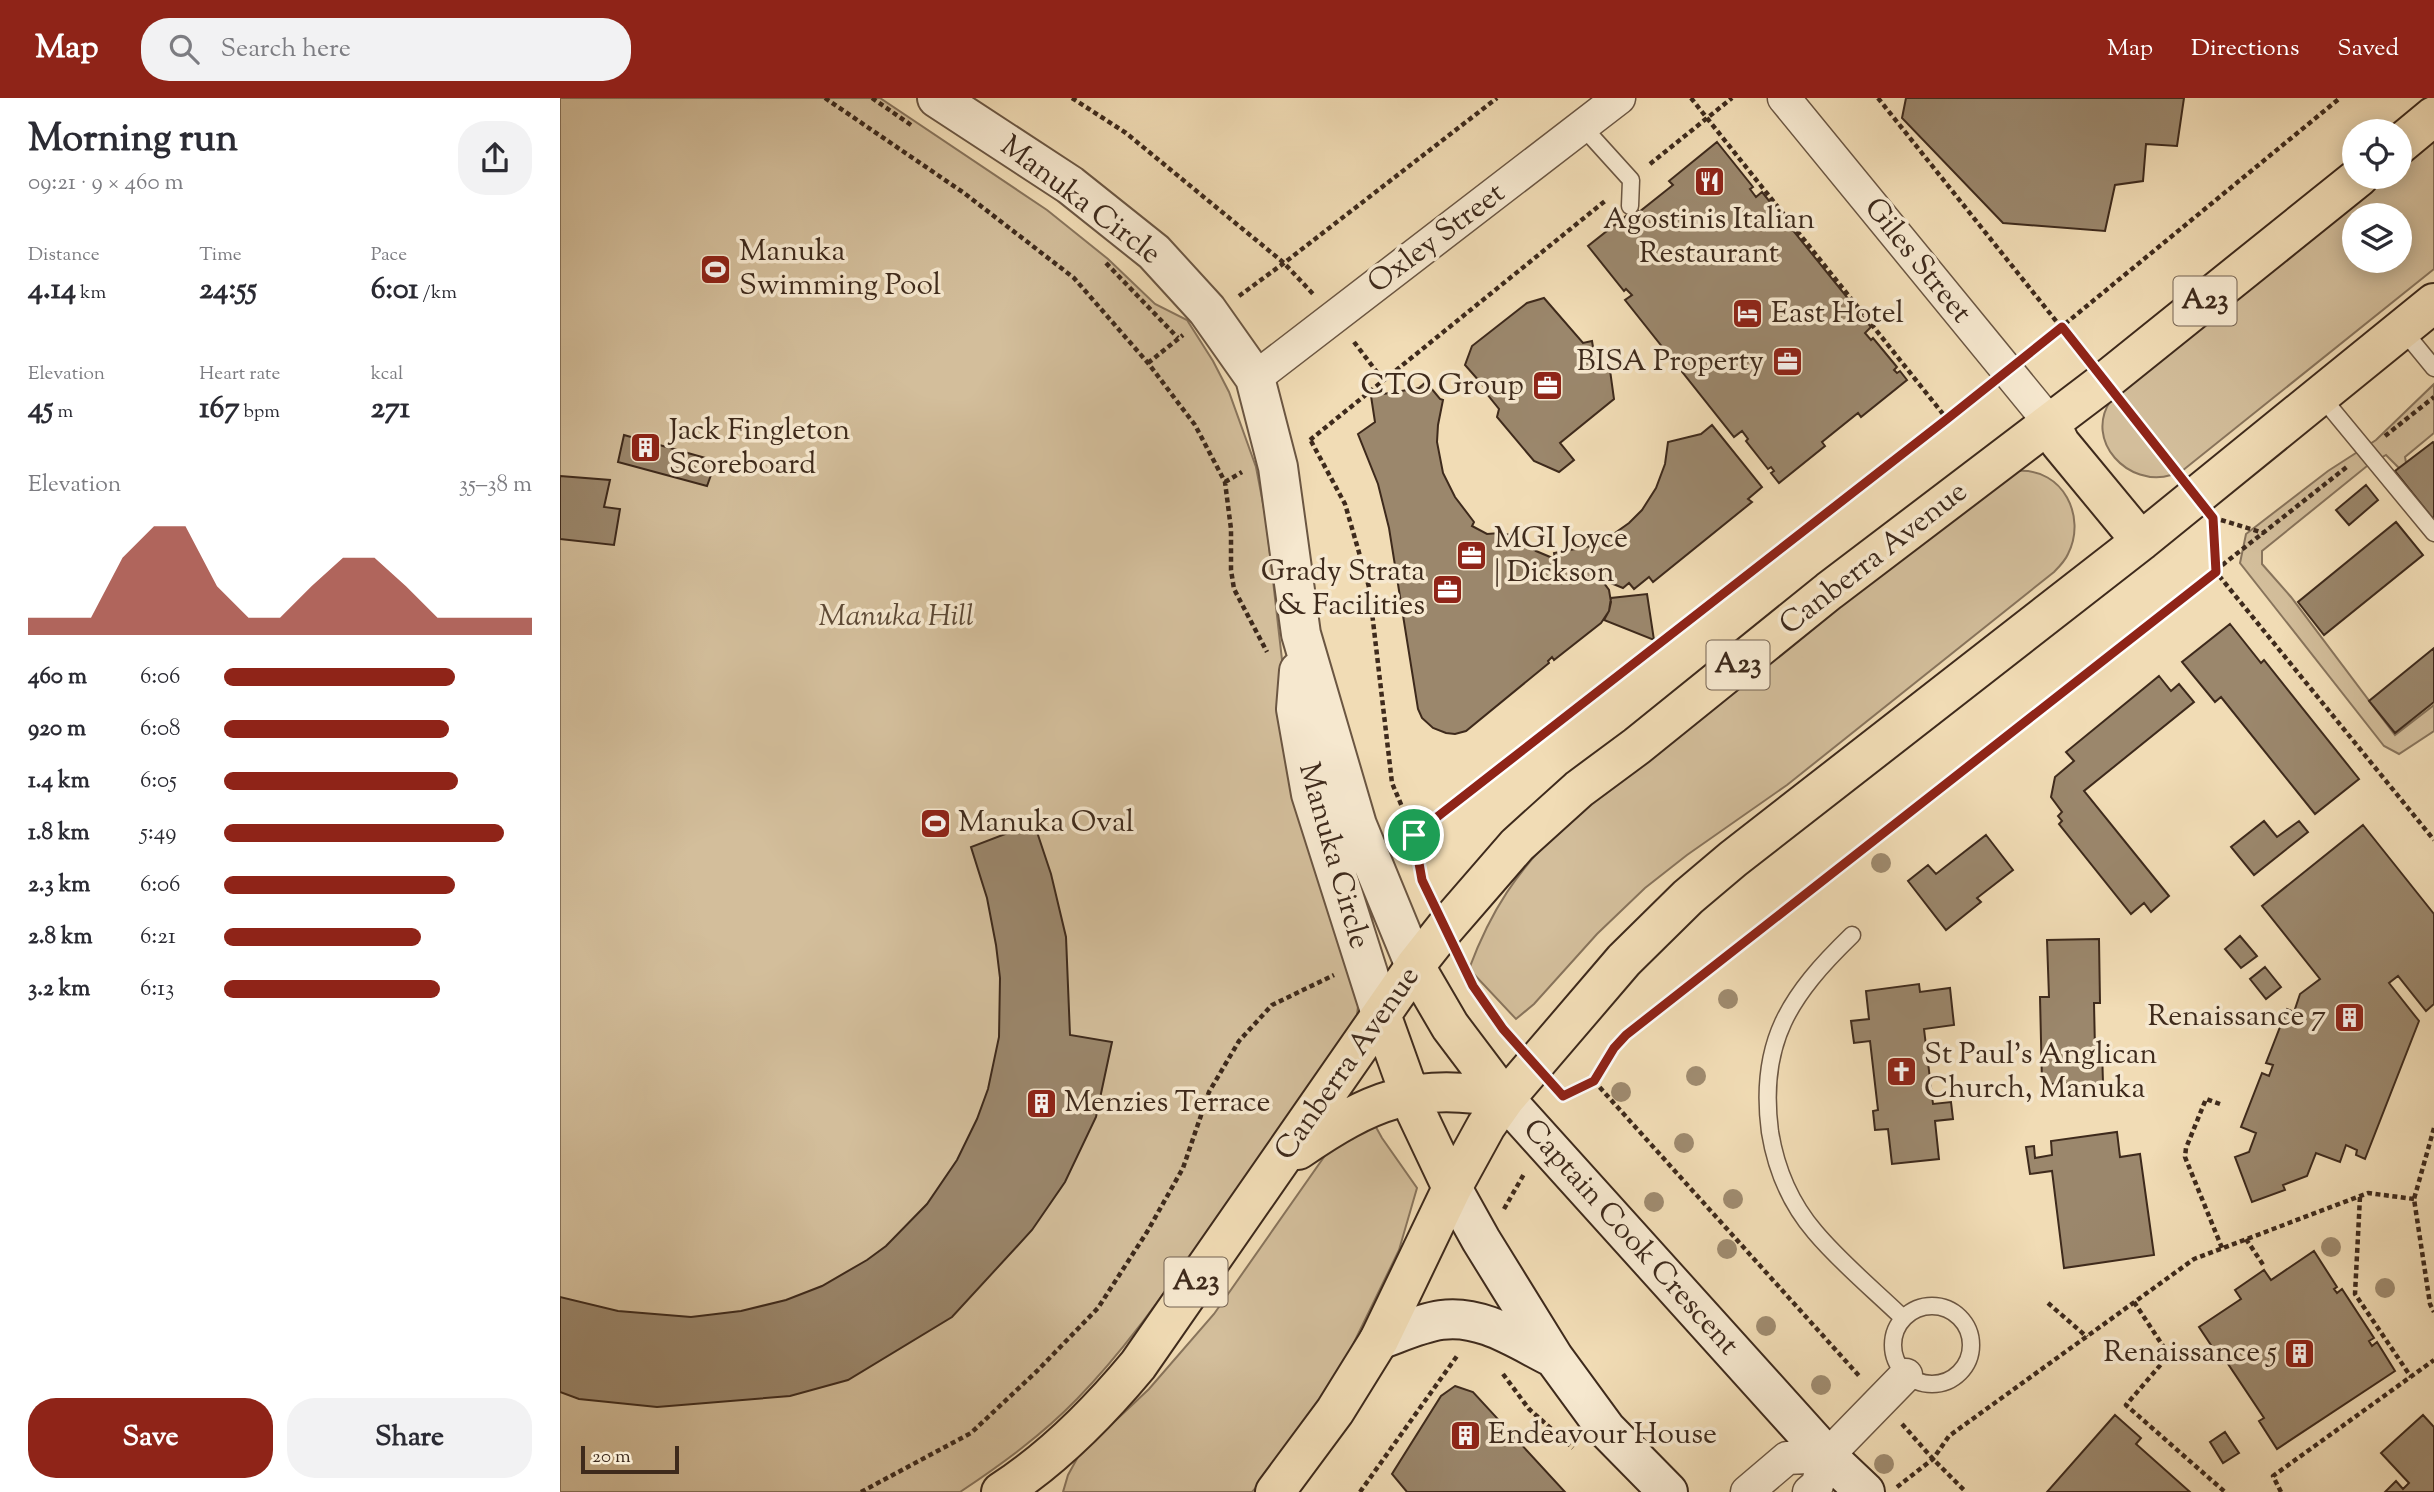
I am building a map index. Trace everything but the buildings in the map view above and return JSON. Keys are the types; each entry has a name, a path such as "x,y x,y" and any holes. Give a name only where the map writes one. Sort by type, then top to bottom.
{"highway":[{"path":"2412,134 2434,116"},
{"name":"Canberra Avenue","path":"1001,1492 1063,1445 1139,1365 1415,966 1517,845 1579,789 1637,746 1829,591 2051,424 2344,189"},
{"path":"1275,1492 1335,1411 1379,1340 1471,1151 1505,1099 1624,960 1688,897 1733,859 2141,541 2434,303"},
{"path":"2051,424 2060,443 2141,541"},
{"name":"Captain Cook Crescent","path":"1415,966 1450,1026 1505,1099"},
{"name":"Manuka Circle","path":"1382,1017 1409,1094 1452,1188"},
{"path":"1278,1164 1353,1114 1388,1100 1409,1094 1471,1093 1505,1099"}],"street":[{"name":"Oxley Street","path":"1255,378 1619,98"},
{"name":"Giles Street","path":"1784,98 2051,424"},
{"name":"Manuka Circle","path":"928,115 1070,185 1154,251 1211,316 1255,378 1274,454 1301,634 1357,825 1415,966"},
{"name":"Manuka Circle","path":"1301,634 1296,709 1311,794 1382,1017"},
{"name":"Captain Cook Crescent","path":"1505,1099 1827,1456 1865,1492"},
{"path":"1452,1188 1554,1358 1606,1429 1668,1492"},
{"path":"1379,1340 1442,1319 1470,1320 1504,1332 1554,1358"},
{"path":"1809,1492 1817,1485 1827,1456 1906,1375"},
{"path":"1747,1492 1787,1458 1827,1456"}],"lane":[{"path":"1583,127 1631,180 1630,206"},
{"path":"2402,329 2434,368"},
{"path":"2320,394 2434,533"},
{"path":"1852,935 1806,983 1777,1037 1766,1085 1768,1118 1773,1151 1783,1181 1797,1207 1816,1233 1903,1318"},
{"path":"1939,1306 1962,1319 1969,1330 1971,1343 1970,1356 1964,1368 1943,1383 1917,1382 1906,1375 1893,1353 1896,1328 1903,1318 1913,1310 1939,1306"}],"path":[{"path":"825,98 964,193 1074,278 1148,363 1195,425 1225,482 1234,589 1270,659"},
{"path":"872,98 928,115"},
{"path":"1072,98 1126,133 1284,263 1335,317 1383,380"},
{"path":"1148,363 1178,338 1284,263 1497,98"},
{"path":"1691,98 1947,419"},
{"path":"1225,482 1274,454 1310,440 1732,98"},
{"path":"1878,98 2195,497"},
{"path":"1414,835 1947,419 2340,98"},
{"path":"1105,262 1178,338"},
{"path":"1563,1096 1594,1081 1614,1048 1626,1035 2216,572 2434,397"},
{"path":"1310,440 1345,504 1369,587 1392,783 1414,835 1422,880 1473,986 1503,1029 1563,1096 1570,1126 1531,1161 1490,1235 1481,1240"},
{"path":"2264,533 2213,518 2216,572 2434,839"},
{"path":"861,1492 971,1433 1037,1371 1098,1308 1147,1232 1183,1168 1209,1092 1240,1041 1272,1005 1332,976"},
{"path":"1594,1081 1933,1459 1966,1492"},
{"path":"2220,1104 2206,1099 2185,1157 2222,1248"},
{"path":"2434,1128 2414,1199 2430,1304 2434,1312"},
{"path":"1890,1492 1933,1459 1949,1436 2194,1259 2368,1193 2414,1199"},
{"path":"2360,1197 2355,1294 2411,1377"},
{"path":"2246,1240 2264,1266"},
{"path":"2134,1302 2169,1355 2126,1405 2225,1492"},
{"path":"2048,1303 2087,1337"},
{"path":"1360,1492 1459,1354"},
{"path":"2281,1492 2273,1476 2434,1360"},
{"path":"1498,1367 1529,1409 1581,1455"}],"green space":[{"name":"Manuka Oval","path":"560,98 880,98 1047,210 1108,259 1155,304 1187,320 1229,392 1256,467 1266,519 1285,686 1359,998 1357,1015 1177,1275 1113,1359 1050,1425 960,1492 560,1492"},
{"path":"2434,137 2434,269 2182,471 2178,470 2117,395 2220,308 2342,211 2342,273 2412,273 2412,203 2352,203 2370,189 2412,189 2412,155"},
{"path":"2434,384 2434,433 2405,457 2407,468 2401,470 2386,455 2367,466 2262,551 2262,564 2291,597 2395,735 2434,705 2434,731 2399,754 2384,746 2240,563 2246,534 2328,471 2376,440"},
{"path":"2111,400 2171,475 2140,475 2115,458 2103,431 2104,416"},
{"path":"2018,471 2034,472 2047,478 2059,486 2067,498 2075,525 2067,557 2060,566 1787,785 1645,888 1597,934 1534,1004 1516,1019 1469,969 1486,928 1507,892 1546,843 1562,827 1925,535"},
{"path":"1372,1120 1417,1188 1399,1250 1344,1363 1315,1412 1261,1482 1252,1492 1063,1492 1068,1475 1079,1455 1149,1389 1214,1314 1331,1147"}],"place":[{"name":"Agostinis Italian Restaurant","path":"1709,182"},
{"name":"Manuka Swimming Pool","path":"716,269"},
{"name":"East Hotel","path":"1748,314"},
{"name":"BISA Property","path":"1787,362"},
{"name":"CTO Group","path":"1547,386"},
{"name":"Jack Fingleton Scoreboard","path":"646,448"},
{"name":"MGI Joyce | Dickson","path":"1471,556"},
{"name":"Grady Strata & Facilities","path":"1448,589"},
{"name":"Manuka Oval","path":"935,823"},
{"name":"Renaissance 7","path":"2349,1017"},
{"name":"St Paul's Anglican Church, Manuka","path":"1901,1072"},
{"name":"Menzies Terrace","path":"1041,1103"},
{"name":"Renaissance 5","path":"2300,1353"},
{"name":"Endeavour House","path":"1465,1435"}],"route":[{"path":"2062,327 2213,518 2216,572 1626,1035 1614,1048 1594,1081 1563,1096 1503,1029 1473,986 1422,880 1414,835 2062,327"}],"park label":[{"name":"Manuka Hill","path":"896,617"}]}
